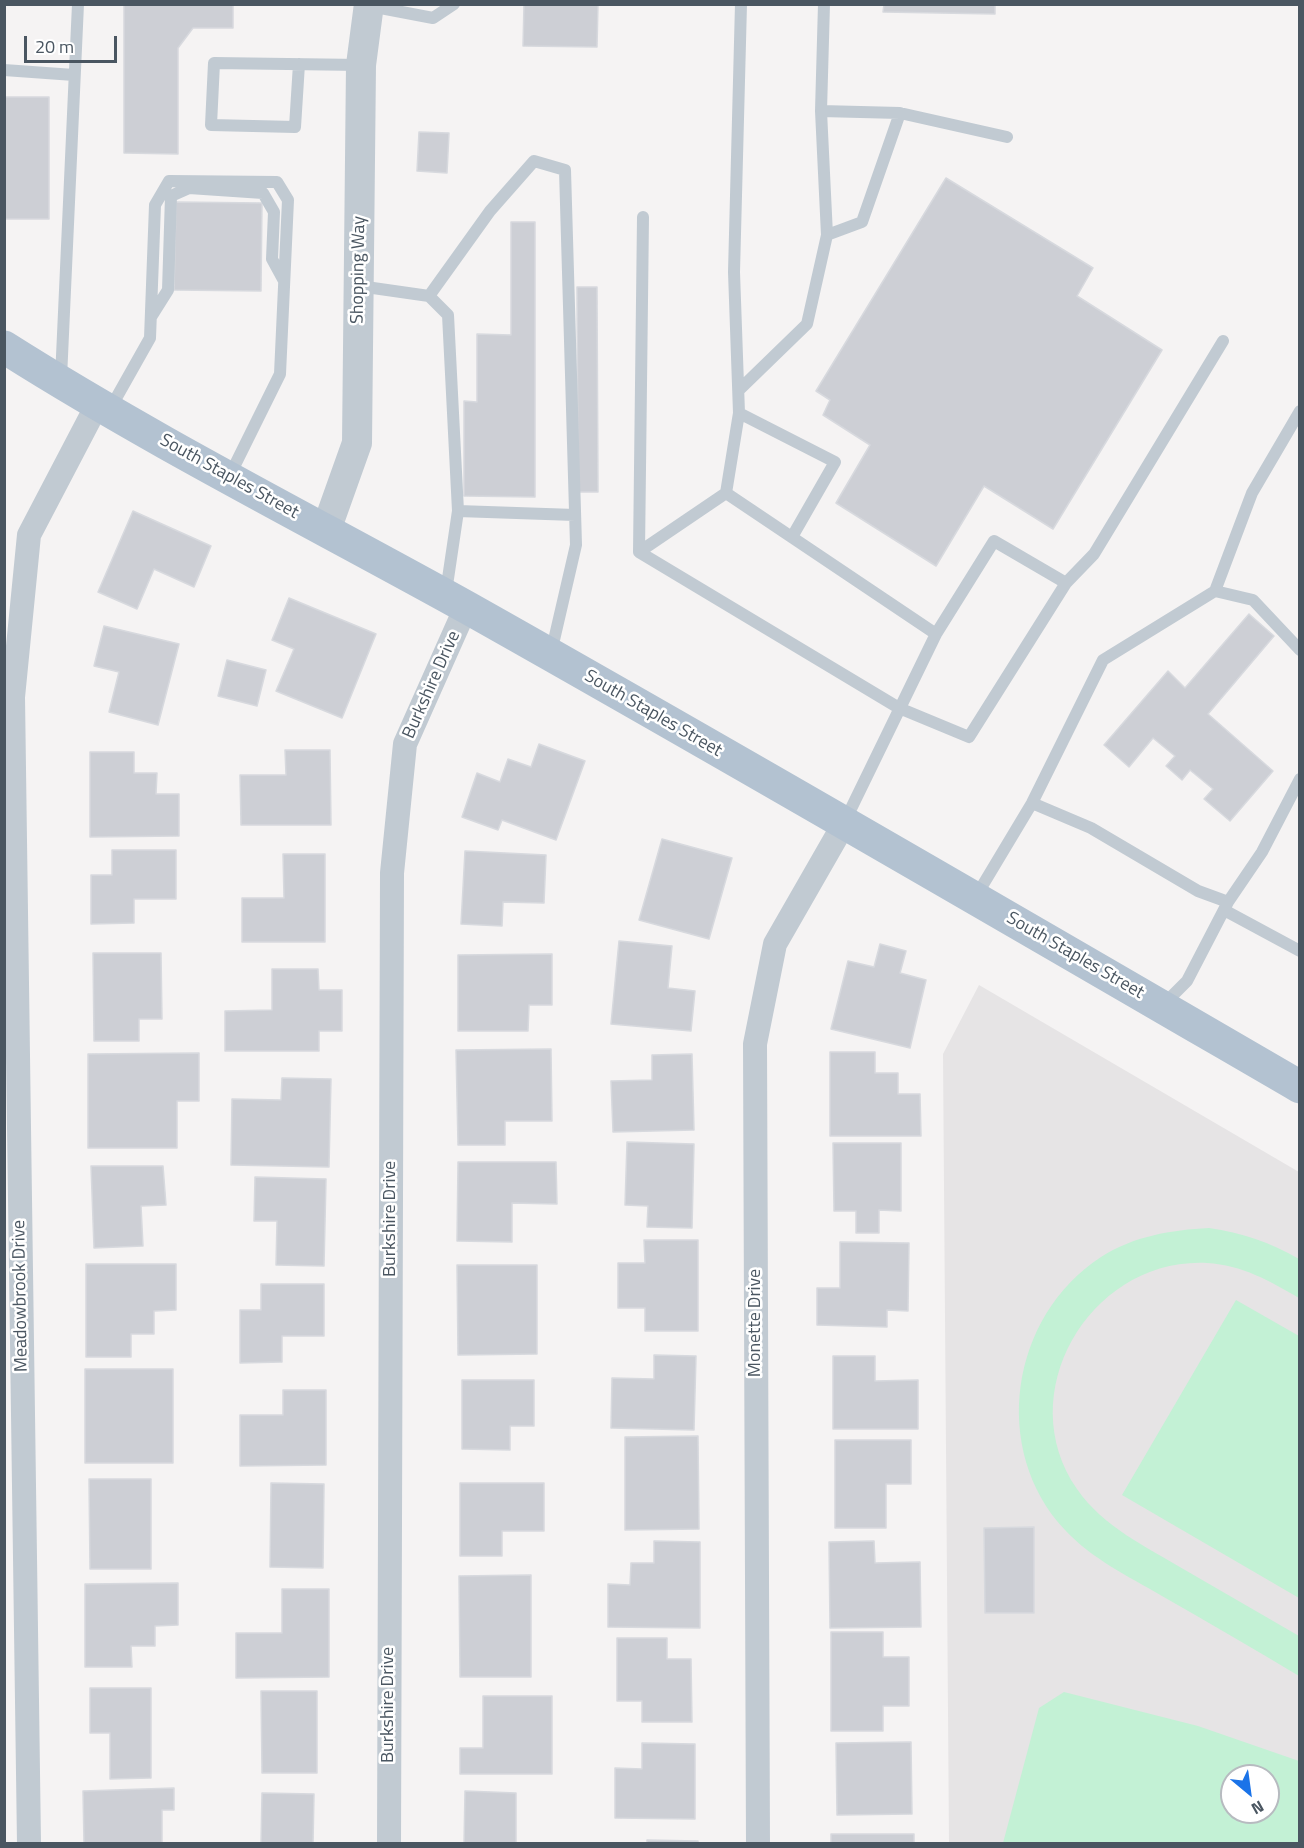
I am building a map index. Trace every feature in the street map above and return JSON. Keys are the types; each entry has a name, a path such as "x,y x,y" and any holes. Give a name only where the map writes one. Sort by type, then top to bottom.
{"main road":[{"name":"South Staples Street","path":"4,346 103,408 456,602 845,822 1299,1087"}],"street":[{"name":"Shopping Way","path":"326,530 357,442 361,65 368,5"},
{"name":"Meadowbrook Drive","path":"29,1844 13,697 29,535 103,408"},
{"name":"Burkshire Drive","path":"389,1844 392,873 405,744 456,602"},
{"name":"Monette Drive","path":"758,1844 755,1044 776,944 845,822"}],"lane":[{"path":"61,382 78,4"},
{"path":"368,5 433,18 454,4"},
{"path":"639,552 726,493 740,413 734,272 741,4"},
{"path":"739,390 807,324 826,234 821,111 824,4"},
{"path":"299,64 295,127 211,125 214,63 299,64 361,65"},
{"path":"4,70 74,75"},
{"path":"821,111 900,113 1007,137"},
{"path":"826,234 862,222 900,113"},
{"path":"429,296 490,211 534,161 565,170 576,545 550,656"},
{"path":"103,408 150,338 155,205 170,181 277,182 288,200 280,374 228,478"},
{"path":"151,317 168,290 171,196 189,188 263,193 274,212 272,260 285,282"},
{"path":"639,552 643,217"},
{"path":"359,286 429,296 448,315 458,511 456,602"},
{"path":"639,552 899,708 969,737 1066,583 1094,554 1223,341"},
{"path":"975,898 1032,803 1103,660 1215,591 1252,493 1299,411"},
{"path":"740,413 835,462 792,537"},
{"path":"726,493 936,634"},
{"path":"458,511 575,515"},
{"path":"845,822 936,634 994,541 1066,583"},
{"path":"1215,591 1253,600 1299,650"},
{"path":"1162,1007 1187,981 1226,906 1262,852 1299,779"},
{"path":"1032,803 1091,828 1299,951"}],"shaded area":[{"path":"979,985 1299,1172 1299,1843 949,1843 943,1054"}],"green space":[{"path":"1209,1228 1256,1239 1299,1259 1299,1298 1244,1270 1220,1264 1166,1267 1129,1282 1098,1306 1074,1337 1058,1373 1053,1412 1059,1451 1077,1489 1113,1525 1141,1544 1299,1636 1299,1676 1123,1574 1087,1550 1065,1530 1041,1498 1026,1462 1019,1424 1021,1386 1030,1348 1046,1313 1070,1282 1101,1257 1126,1244 1153,1235"},
{"path":"1236,1300 1299,1336 1299,1598 1122,1495"},
{"path":"1064,1692 1198,1726 1299,1761 1299,1843 1003,1843 1039,1708"}],"building":[{"path":"124,4 233,4 233,28 193,28 178,48 178,154 124,153"},
{"path":"524,4 598,4 597,47 523,46"},
{"path":"884,4 995,4 995,14 883,12"},
{"path":"4,97 49,97 49,219 4,219"},
{"path":"419,132 449,133 447,173 417,171"},
{"path":"946,178 1093,268 1077,296 1162,350 1053,529 984,486 936,566 836,503 870,445 823,415 830,400 816,391"},
{"path":"176,202 262,203 261,291 174,290"},
{"path":"511,222 535,222 535,497 464,496 464,401 477,402 477,334 511,335"},
{"path":"577,287 597,287 598,492 578,492"},
{"path":"133,511 211,546 194,587 154,569 137,609 98,592"},
{"path":"289,598 376,634 342,718 276,691 294,649 272,640"},
{"path":"1249,614 1274,636 1208,714 1273,771 1230,821 1204,799 1213,789 1190,770 1182,780 1166,766 1175,756 1153,738 1129,767 1104,745 1168,671 1185,688"},
{"path":"104,626 179,644 158,725 109,712 119,672 94,666"},
{"path":"227,660 266,670 257,706 218,696"},
{"path":"539,744 585,761 556,840 502,820 498,830 462,817 477,773 500,782 508,759 531,767"},
{"path":"285,750 330,750 331,825 241,825 240,775 286,775"},
{"path":"90,752 134,752 134,773 157,773 156,794 179,794 179,836 90,837"},
{"path":"662,839 732,858 709,939 639,920"},
{"path":"112,850 176,850 176,899 134,899 134,923 91,924 91,875 112,875"},
{"path":"465,851 546,855 544,903 503,902 502,926 461,924"},
{"path":"283,854 325,854 325,942 242,942 242,898 284,898"},
{"path":"619,941 672,946 668,988 695,991 691,1031 611,1024"},
{"path":"880,944 906,951 900,973 926,980 910,1048 831,1029 848,961 874,967"},
{"path":"93,953 161,953 162,1019 139,1019 139,1041 94,1041"},
{"path":"552,954 552,1005 529,1005 528,1031 458,1031 458,955"},
{"path":"272,969 318,969 319,990 342,990 342,1031 319,1031 319,1051 225,1051 225,1011 272,1010"},
{"path":"551,1049 552,1121 505,1121 505,1145 458,1145 456,1050"},
{"path":"830,1052 875,1052 875,1073 898,1073 898,1094 920,1094 921,1136 830,1136"},
{"path":"199,1053 199,1101 177,1101 177,1148 88,1148 88,1054"},
{"path":"692,1054 694,1130 613,1132 611,1081 652,1080 652,1055"},
{"path":"282,1078 331,1079 329,1167 231,1165 232,1099 281,1100"},
{"path":"627,1142 694,1144 692,1228 647,1227 648,1206 625,1205"},
{"path":"833,1143 901,1143 901,1211 879,1210 879,1233 856,1233 856,1211 834,1211"},
{"path":"458,1162 556,1162 557,1204 512,1203 512,1242 457,1241"},
{"path":"91,1166 163,1166 166,1205 141,1206 143,1246 94,1248"},
{"path":"255,1177 326,1179 324,1266 276,1265 277,1221 254,1221"},
{"path":"644,1240 698,1240 698,1331 645,1331 645,1308 618,1308 618,1263 645,1263"},
{"path":"840,1242 909,1243 908,1311 887,1310 887,1327 817,1325 817,1288 840,1288"},
{"path":"86,1264 176,1264 176,1310 154,1311 154,1334 131,1334 131,1357 86,1357"},
{"path":"457,1265 537,1265 537,1354 458,1355"},
{"path":"261,1284 324,1284 324,1336 282,1336 282,1362 240,1363 240,1310 261,1310"},
{"path":"654,1355 696,1356 694,1430 611,1428 612,1378 654,1379"},
{"path":"833,1356 875,1356 875,1381 918,1380 918,1429 833,1429"},
{"path":"85,1369 173,1369 173,1463 85,1463"},
{"path":"462,1380 534,1380 534,1426 510,1426 510,1450 462,1449"},
{"path":"283,1390 326,1390 326,1465 240,1466 240,1415 283,1415"},
{"path":"698,1436 699,1529 625,1530 625,1437"},
{"path":"835,1440 911,1440 911,1484 886,1484 886,1528 835,1528"},
{"path":"89,1479 151,1479 151,1569 90,1569"},
{"path":"271,1483 324,1484 323,1568 270,1567"},
{"path":"460,1483 544,1483 544,1531 502,1531 502,1556 460,1556"},
{"path":"1034,1527 1034,1613 985,1613 984,1528"},
{"path":"654,1541 700,1542 700,1628 608,1627 608,1584 630,1585 631,1563 654,1563"},
{"path":"874,1541 875,1563 920,1562 921,1627 830,1628 829,1542"},
{"path":"531,1575 531,1677 460,1677 459,1576"},
{"path":"178,1583 178,1625 155,1626 155,1646 131,1646 132,1667 85,1667 85,1584"},
{"path":"282,1589 329,1589 329,1677 236,1678 236,1633 282,1633"},
{"path":"831,1632 883,1632 883,1657 909,1657 909,1706 883,1706 883,1731 831,1731"},
{"path":"617,1638 667,1638 667,1659 691,1659 692,1722 642,1722 642,1701 617,1701"},
{"path":"90,1688 151,1688 151,1778 110,1779 110,1733 90,1733"},
{"path":"261,1691 317,1691 317,1773 262,1773"},
{"path":"483,1696 552,1696 552,1774 460,1774 460,1748 483,1748"},
{"path":"911,1742 912,1814 837,1815 836,1743"},
{"path":"642,1743 695,1744 695,1819 615,1818 615,1768 642,1769"},
{"path":"174,1788 174,1810 162,1810 162,1844 84,1844 83,1791"},
{"path":"465,1791 516,1793 516,1844 464,1844"},
{"path":"262,1793 314,1794 313,1844 261,1844"},
{"path":"831,1834 914,1834 914,1844 831,1844"},
{"path":"647,1840 698,1841 698,1844 647,1844"}]}
